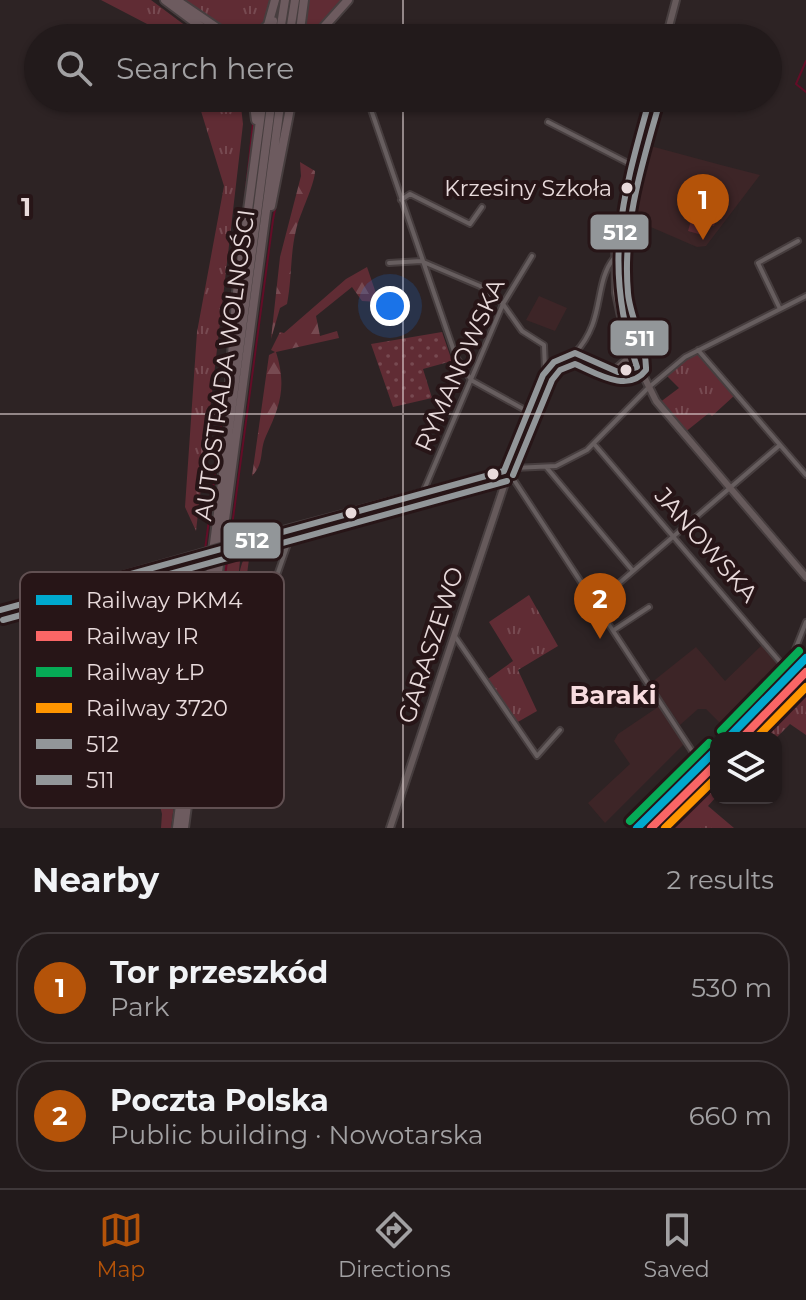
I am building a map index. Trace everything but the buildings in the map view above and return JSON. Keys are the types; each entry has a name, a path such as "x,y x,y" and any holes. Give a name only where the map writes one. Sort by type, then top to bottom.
{"highway":[{"path":"165,0 197,24"},
{"path":"176,0 211,24"},
{"path":"268,24 275,0"},
{"path":"272,24 275,0"},
{"path":"281,24 285,0"},
{"path":"291,24 295,0"},
{"path":"301,24 304,0"},
{"path":"327,24 348,0"},
{"path":"254,112 255,149"},
{"path":"228,442 234,320 261,112"},
{"name":"AUTOSTRADA WOLNOŚCI","path":"211,572 270,112"},
{"name":"AUTOSTRADA WOLNOŚCI","path":"218,572 279,112"},
{"path":"259,257 289,112"},
{"name":"AUTOSTRADA WOLNOŚCI","path":"177,828 180,808"},
{"name":"AUTOSTRADA WOLNOŚCI","path":"184,828 187,808"}],"street":[{"path":"670,24 676,0"},
{"path":"372,112 456,357 471,380 527,411"},
{"path":"646,112 620,209 614,258 618,305 632,355 648,388 729,489 806,577"},
{"path":"548,122 632,165"},
{"path":"401,202 410,194 470,224 482,207"},
{"path":"780,309 758,263 798,241"},
{"name":"RYMANOWSKA","path":"424,490 503,304 532,256"},
{"path":"389,263 421,261 480,286 503,304 522,331 544,345 545,370 575,353 591,333 607,271 614,258"},
{"path":"134,572 424,490 508,470 547,468 566,462 595,445 648,388 698,350 806,296"},
{"path":"698,350 806,475"},
{"path":"575,353 615,370 637,367"},
{"path":"615,370 632,355"},
{"name":"GARASZEWO","path":"390,828 527,411 545,370"},
{"name":"JANOWSKA","path":"595,445 787,670"},
{"path":"597,602 780,445"},
{"path":"547,468 633,571"},
{"path":"508,470 698,760 710,748"},
{"path":"278,572 289,541 322,525 333,525 334,515"},
{"path":"0,610 20,604"},
{"path":"614,630 649,607"},
{"path":"726,732 787,670 806,622"},
{"path":"454,635 537,756 560,730"}],"shaded area":[{"path":"643,144 760,175 706,246 697,247 623,215"},
{"path":"539,296 567,308 555,331 526,320"},
{"path":"763,644 779,663 756,697 726,729 706,709 698,709 680,725 651,683 696,647 725,681"},
{"path":"806,650 806,674 775,712 756,732 729,732"},
{"path":"661,705 685,743 605,823 588,803 630,764 614,741 618,734"},
{"path":"710,751 710,779 662,828 632,828"}],"green space":[{"path":"101,0 151,0 183,24 147,24"},
{"path":"183,0 273,0 264,24 215,24"},
{"path":"306,0 346,0 325,24 303,24"},
{"path":"201,112 242,112 243,124 196,531 185,507 197,332 224,186"},
{"path":"300,162 315,171 296,230 287,304 280,308 271,339 280,257 301,176"},
{"path":"695,206 718,213 714,226 705,224 702,235 688,231"},
{"path":"367,267 379,302 362,301 352,287 316,316 320,336 337,331 339,338 276,352 281,376 280,396 259,466 252,476 269,355 275,352 271,350 280,332 284,333 346,279"},
{"path":"442,332 452,361 423,369 432,398 393,407 371,344"},
{"path":"697,351 735,395 712,416 709,413 684,433 659,403 679,388 666,375"},
{"path":"332,519 333,523 323,523 241,551 239,572 224,572 227,549 237,553 239,546"},
{"path":"250,551 247,572 240,572 242,564"},
{"path":"206,555 204,572 147,572 196,558 198,564"},
{"path":"529,595 558,646 518,670 537,711 516,723 488,679 513,661 489,622"},
{"path":"806,673 806,735 790,724 782,732 754,732"},
{"path":"710,777 708,806 734,828 660,828"},
{"path":"161,808 174,808 171,828 161,828"}],"waterway":[{"path":"806,61 796,84 806,92"},
{"path":"230,541 273,220 293,112"},
{"path":"227,371 253,123"},
{"path":"205,550 225,397"},
{"path":"226,572 229,547"},
{"path":"202,572 204,556"},
{"path":"761,732 806,680"},
{"path":"674,821 710,783"},
{"path":"667,828 671,823"}],"railway":[{"path":"730,732 806,654"},
{"path":"686,776 710,752"},
{"path":"634,828 655,810"}],"rail line":[{"name":"ŁP","path":"721,731 799,651"},
{"name":"PKM4","path":"734,732 806,658"},
{"name":"IR","path":"748,732 806,672"},
{"name":"3720","path":"762,732 806,687"},
{"name":"ŁP","path":"630,821 709,743"},
{"name":"PKM4","path":"637,828 710,756"},
{"name":"IR","path":"651,828 710,770"},
{"name":"3720","path":"665,828 710,784"}],"transit line":[{"name":"512","path":"637,367 626,330 618,263 624,200 646,112"},
{"name":"511","path":"513,475 552,380 560,370 575,364 621,381 639,377 646,370 644,352 629,303 628,244 635,196 657,112"},
{"name":"512","path":"504,471 543,375 554,362 575,353 618,372 637,367"},
{"name":"512","path":"138,572 504,471"},
{"name":"511","path":"177,572 507,481"},
{"name":"512","path":"0,610 20,604"},
{"name":"511","path":"3,620 20,615"}],"place":[{"name":"Krzesiny Szkoła","path":"627,188"},
{"name":"Tor przeszkód","path":"703,240"},
{"name":"Poczta Polska","path":"600,639"}],"district":[{"name":"Baraki","path":"613,695"}]}
